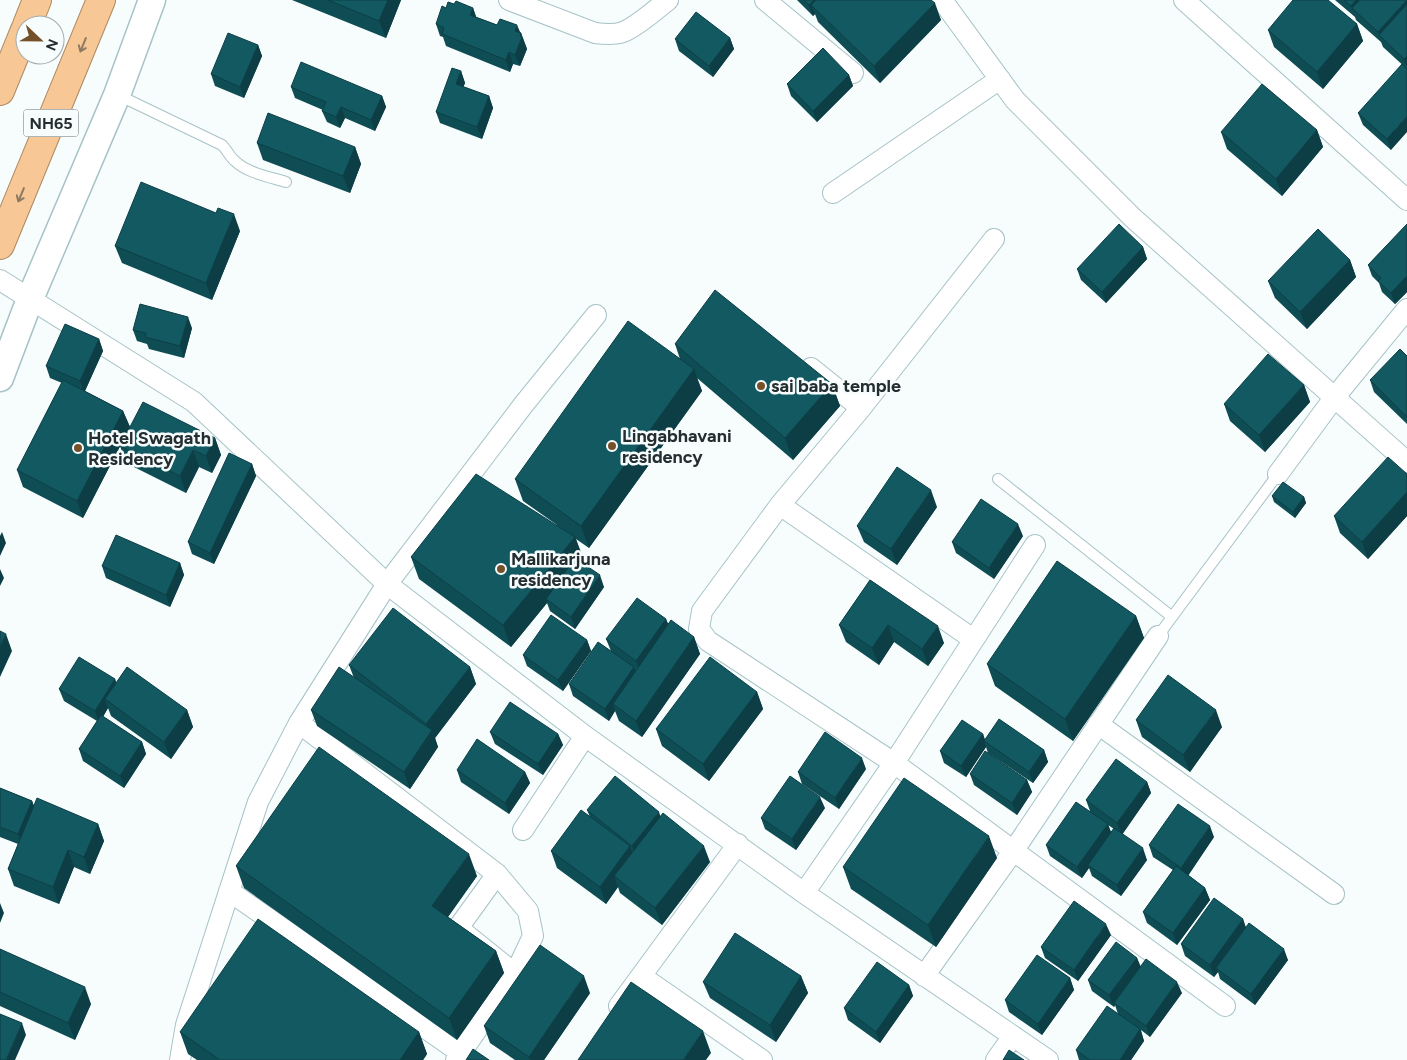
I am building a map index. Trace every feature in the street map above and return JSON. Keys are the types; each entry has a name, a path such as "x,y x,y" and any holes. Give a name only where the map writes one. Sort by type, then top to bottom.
{"highway":[{"path":"31,15 37,0"},
{"name":"NH65","path":"0,245 101,0"},
{"path":"0,91 15,54"}],"street":[{"path":"0,378 30,299 117,95 152,0"},
{"path":"510,0 595,33 604,34 622,32 644,19 668,0"},
{"path":"764,0 853,74"},
{"path":"942,0 1015,100 1133,218 1407,462"},
{"path":"1184,0 1407,200"},
{"path":"833,193 1000,79"},
{"path":"994,239 861,408 780,505 702,611 699,630 708,641 894,763 1225,1006"},
{"path":"0,280 194,402 379,578 585,736 804,893 1048,1060"},
{"path":"1278,474 1334,398 1407,309"},
{"path":"180,1060 186,1025 258,802 379,578 596,315"},
{"path":"800,360 861,408"},
{"path":"780,505 973,639"},
{"path":"804,893 894,763 1035,545"},
{"path":"924,976 1014,850 1158,636"},
{"path":"229,891 458,1056 515,974 533,936 528,911 497,874 299,723"},
{"path":"1098,724 1334,894"},
{"path":"523,830 585,736"},
{"path":"608,1022 738,844"},
{"path":"497,874 458,928 515,974"},
{"path":"641,976 762,1060"},
{"path":"996,1060 1013,1036"}],"lane":[{"path":"117,95 222,146 230,152 234,160 245,168 286,182"},
{"path":"1158,636 1278,474"},
{"path":"998,479 1171,616"}],"building":[{"path":"328,0 388,0 379,21"},
{"path":"804,0 814,0 809,5"},
{"path":"816,0 931,0 935,3 874,66 811,5"},
{"path":"1293,0 1328,0 1357,24 1317,72 1268,30"},
{"path":"1344,0 1356,0 1351,6"},
{"path":"1360,0 1407,0 1378,32 1352,8"},
{"path":"456,1 473,8 470,15 497,25 500,19 517,25 515,31 521,33 520,36 522,37 515,55 509,52 506,60 442,34 444,28 436,24 442,6 446,8 448,2 454,4"},
{"path":"1407,4 1407,56 1404,59 1379,35"},
{"path":"696,12 730,38 709,66 675,39"},
{"path":"228,33 258,45 240,87 211,74"},
{"path":"823,48 849,75 813,111 787,84"},
{"path":"301,62 382,96 371,120 341,107 336,117 322,111 326,102 291,87"},
{"path":"1402,64 1407,69 1407,116 1387,139 1358,113"},
{"path":"452,68 461,71 456,84 489,96 477,127 436,112"},
{"path":"1262,84 1317,130 1276,179 1221,132"},
{"path":"268,113 355,147 343,176 257,143"},
{"path":"141,182 216,213 218,208 234,214 206,283 115,246"},
{"path":"1119,224 1143,247 1102,292 1077,269"},
{"path":"1407,224 1407,276 1391,293 1378,281 1381,278 1368,265"},
{"path":"1318,229 1350,260 1300,312 1268,281"},
{"name":"sai baba temple","path":"715,290 832,384 785,438 675,344"},
{"path":"140,304 188,317 180,346 145,337 146,333 133,330"},
{"name":"Lingabhavani residency","path":"628,321 694,369 581,526 515,479"},
{"path":"65,324 99,339 80,381 46,366"},
{"path":"1400,349 1407,356 1407,417 1370,380"},
{"path":"1268,354 1304,385 1259,435 1224,404"},
{"path":"63,380 123,411 77,501 17,470"},
{"path":"143,402 215,438 206,456 193,450 180,476 120,446"},
{"path":"229,453 252,464 210,553 188,542"},
{"path":"1388,457 1407,474 1407,492 1362,542 1334,516"},
{"path":"897,467 931,490 891,549 857,526"},
{"name":"Mallikarjuna residency","path":"476,474 575,537 503,625 411,557"},
{"path":"1283,482 1304,497 1293,512 1272,496"},
{"path":"981,499 1018,524 989,568 952,542"},
{"path":"116,535 180,563 166,595 102,566"},
{"path":"575,558 600,575 571,617 546,599"},
{"path":"1057,561 1136,616 1065,719 987,664"},
{"path":"870,580 938,626 922,649 888,625 872,648 839,625"},
{"path":"637,598 666,619 636,661 606,639"},
{"path":"393,608 470,667 426,724 349,665"},
{"path":"551,615 587,640 558,680 523,655"},
{"path":"671,620 694,637 636,721 613,704"},
{"path":"0,631 6,634 0,647"},
{"path":"598,642 634,667 605,709 569,684"},
{"path":"79,657 115,679 95,711 59,689"},
{"path":"710,657 757,692 703,764 656,729"},
{"path":"127,667 187,710 164,742 105,699"},
{"path":"339,667 432,730 404,772 311,710"},
{"path":"1168,675 1216,710 1183,755 1136,720"},
{"path":"510,702 558,734 538,764 490,732"},
{"path":"101,715 142,742 120,776 79,749"},
{"path":"999,719 1044,750 1029,772 984,741"},
{"path":"962,720 983,734 961,766 940,751"},
{"path":"825,732 862,758 835,798 798,772"},
{"path":"477,739 525,772 505,803 457,770"},
{"path":"319,747 469,854 432,906 496,951 449,1018 236,866"},
{"path":"985,751 1027,780 1012,803 970,774"},
{"path":"1116,759 1147,782 1117,823 1086,800"},
{"path":"615,776 659,812 632,846 587,810"},
{"path":"790,776 820,797 792,839 761,818"},
{"path":"904,778 989,836 928,925 843,867"},
{"path":"0,788 32,801 18,834 0,827"},
{"path":"37,798 98,824 84,857 68,850 53,887 8,869"},
{"path":"1076,802 1108,824 1077,867 1046,845"},
{"path":"1178,804 1210,826 1181,868 1149,845"},
{"path":"581,810 630,846 600,887 551,851"},
{"path":"663,813 704,846 655,908 614,876"},
{"path":"1114,828 1143,848 1117,885 1088,865"},
{"path":"1176,866 1205,888 1173,933 1143,912"},
{"path":"1214,898 1243,919 1210,965 1181,944"},
{"path":"1074,901 1106,924 1074,970 1041,947"},
{"path":"258,919 419,1032 400,1060 220,1060 180,1032"},
{"path":"1249,923 1284,949 1251,994 1216,968"},
{"path":"735,933 801,976 770,1025 703,982"},
{"path":"1116,942 1137,958 1109,995 1088,980"},
{"path":"540,945 584,976 529,1057 484,1026"},
{"path":"0,949 85,987 68,1023 0,992"},
{"path":"1037,955 1070,978 1038,1024 1005,1000"},
{"path":"1146,959 1177,982 1146,1026 1114,1003"},
{"path":"877,962 909,985 876,1032 844,1008"},
{"path":"631,982 703,1031 683,1060 578,1060"},
{"path":"1107,1006 1140,1029 1120,1060 1090,1060 1076,1050"},
{"path":"0,1014 22,1023 6,1060 0,1060"},
{"path":"473,1049 489,1060 466,1060"},
{"path":"1009,1050 1024,1060 1003,1060"}],"place":[{"name":"sai baba temple","path":"761,386"},
{"name":"Lingabhavani residency","path":"612,446"},
{"name":"Hotel Swagath Residency","path":"78,448"},
{"name":"Mallikarjuna residency","path":"501,569"}]}
